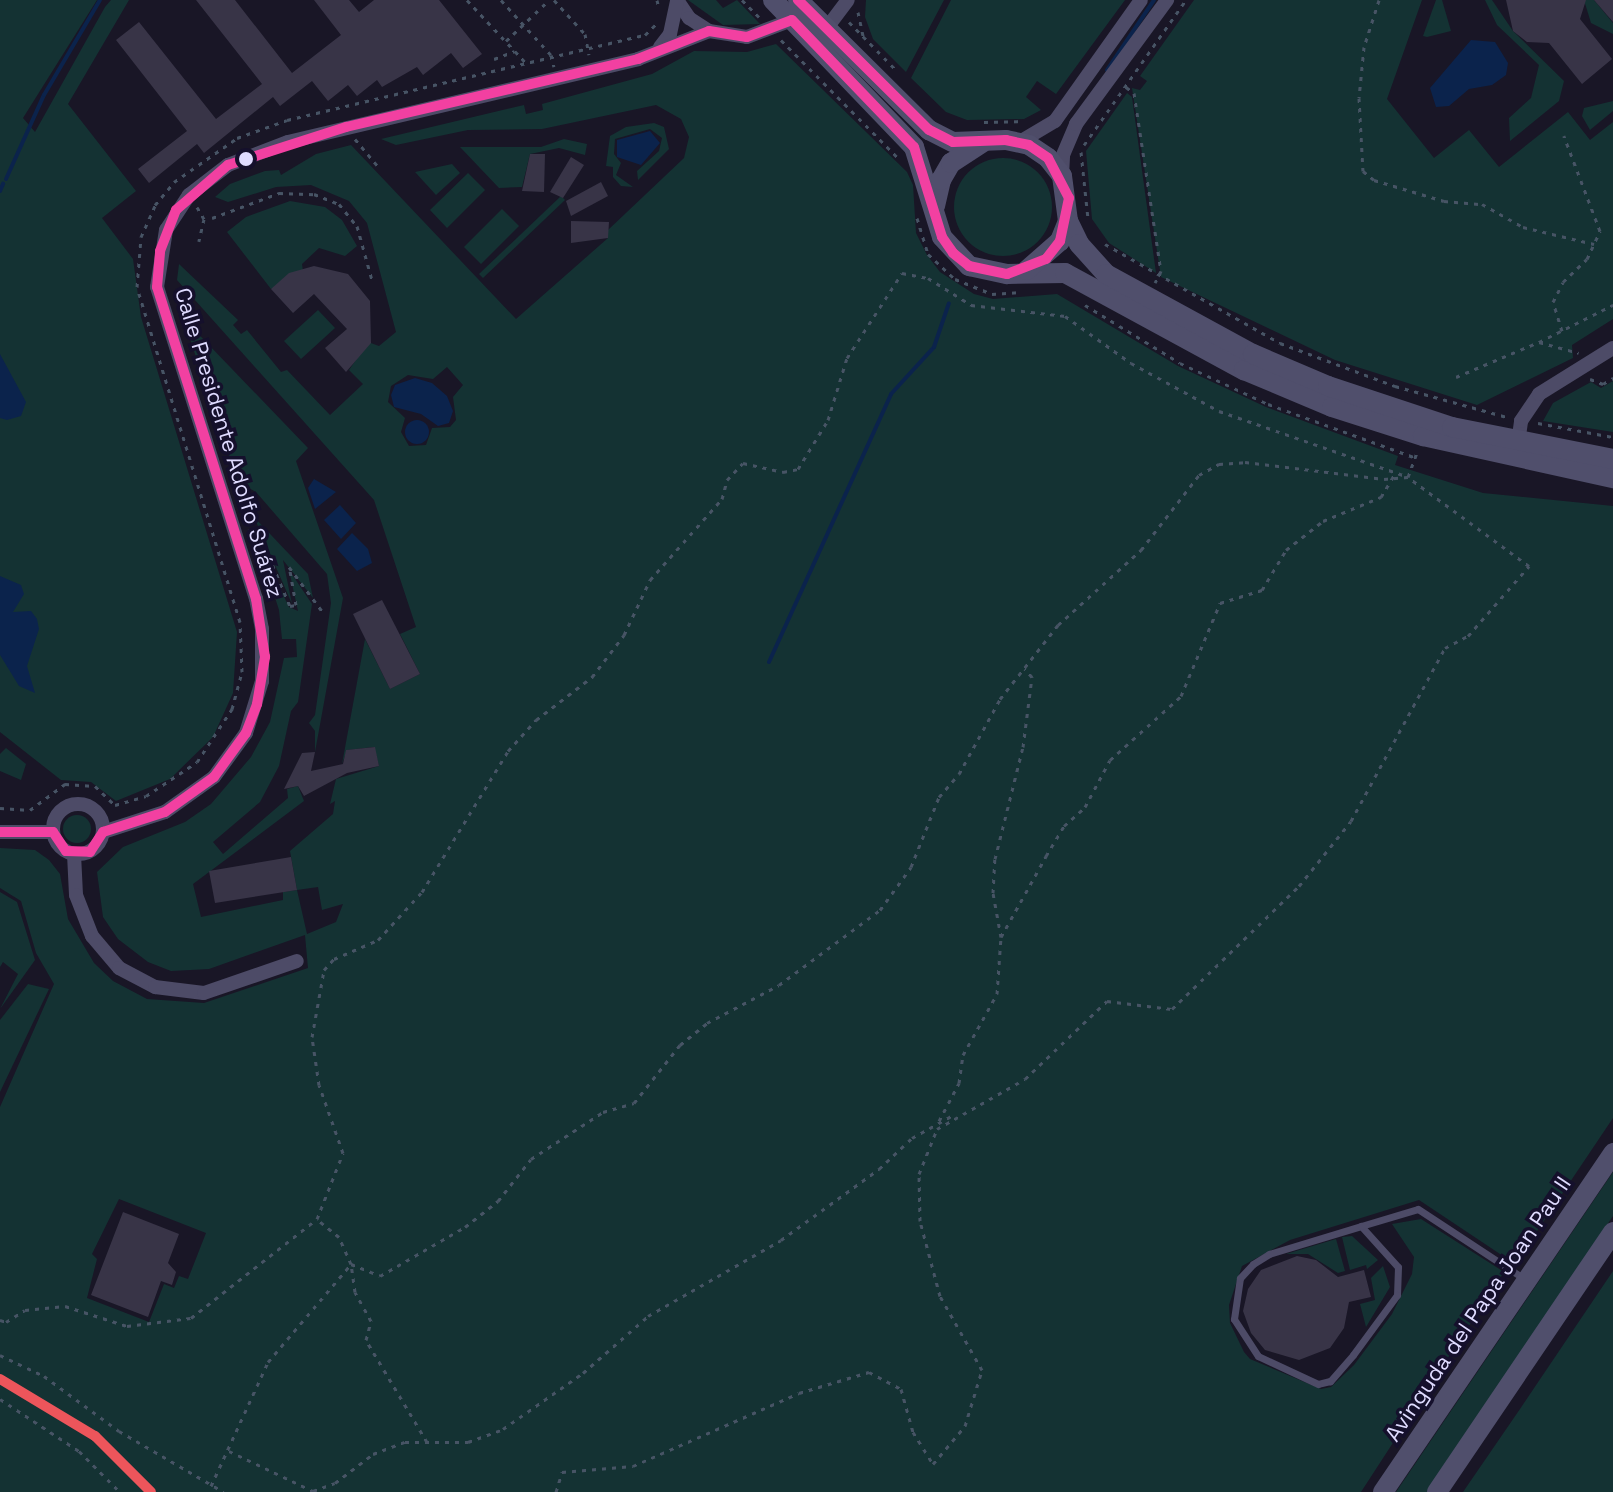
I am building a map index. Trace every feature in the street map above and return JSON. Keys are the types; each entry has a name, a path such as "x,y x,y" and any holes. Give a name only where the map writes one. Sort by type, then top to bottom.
{"main road":[{"path":"773,0 914,147 942,237 969,266 997,274 1027,270 1074,276 1244,370 1332,407 1423,436 1613,478"},
{"path":"798,0 929,130 953,142 1018,143 1048,158 1062,176 1068,221 1091,260 1147,298 1328,386 1518,443 1613,459"},
{"path":"936,218 938,189 951,163 983,143"},
{"path":"1027,270 1046,259 1068,221"},
{"name":"Avinguda del Papa Joan Pau II","path":"1383,1492 1613,1153"},
{"path":"1437,1492 1613,1232"}],"street":[{"path":"677,0 689,18 709,31 747,37 792,20"},
{"path":"655,54 670,34 677,0"},
{"path":"1018,143 1055,121 1141,0"},
{"path":"1062,176 1066,145 1079,120 1113,78 1167,0"},
{"path":"826,29 844,7"},
{"name":"Calle Presidente Adolfo Suárez","path":"103,832 183,802 214,777 246,733 257,704 265,657 256,599 157,287 166,230 189,195 228,165 346,127 655,54 709,31"},
{"path":"1518,443 1521,421 1539,394 1613,348"},
{"path":"78,804 94,809 103,832 90,852 74,854 60,846 53,832 63,810 78,804"},
{"path":"0,832 53,832"},
{"path":"74,854 76,895 92,936 119,968 155,987 204,993 297,961"}],"lane":[{"path":"1361,1226 1398,1267 1397,1295 1353,1355 1330,1381 1318,1384 1258,1356 1234,1319 1240,1278 1269,1254 1361,1226 1418,1209 1526,1280"}],"path":[{"path":"467,0 525,63 532,84"},
{"path":"501,0 551,57 556,78"},
{"path":"506,41 552,0 585,34 592,70"},
{"path":"0,808 30,810 65,784 95,786 115,805 146,796 197,762 235,697 242,660 240,622 137,287 141,237 155,205 198,161 237,138 332,107 645,35 656,25 657,0"},
{"path":"861,0 863,36"},
{"path":"1090,228 1079,169 1093,131 1186,0"},
{"path":"1379,0 1364,47 1359,98 1363,171 1386,184 1444,201 1482,204 1523,227 1594,244"},
{"path":"844,7 863,36 904,79"},
{"path":"494,59 515,51"},
{"path":"1113,78 1134,93 1161,271 1147,298"},
{"path":"1079,120 1093,131"},
{"path":"969,125 1027,121"},
{"path":"346,127 380,169"},
{"path":"1562,331 1553,302 1600,231 1564,136"},
{"path":"212,218 279,193 314,194 339,204 357,226 372,280"},
{"path":"189,195 204,219 199,241"},
{"path":"1096,236 1157,278 1243,325 1320,359 1521,421 1613,437"},
{"path":"0,1320 6,1322 25,1310 65,1306 127,1326 191,1318 317,1219 343,1153 319,1085 312,1037 324,970 334,959 378,940 422,892 508,751 536,720 592,677 624,635 650,580 722,499 727,480 743,463 783,472 798,469 832,412 847,358 902,273 928,278 971,305 1065,316 1131,363 1219,411 1326,452 1397,471 1529,566 1468,636 1445,648 1351,821 1259,925 1172,1009 1107,1001 1025,1079 912,1138 879,1169 781,1240 648,1316 583,1373 503,1429 468,1442 405,1442 373,1454 335,1483 312,1492 229,1451"},
{"path":"1456,377 1539,342 1613,305"},
{"path":"1539,342 1598,358"},
{"path":"1581,384 1592,378 1603,384 1613,378"},
{"path":"1538,423 1542,412"},
{"path":"1408,477 1423,436"},
{"path":"351,1264 380,1276 465,1227 498,1201 531,1159 603,1112 634,1103 680,1045 707,1023 779,985 880,910 911,867 939,797 959,774 1024,667 1058,625 1141,550 1199,475 1219,464 1324,468 1388,478 1408,477"},
{"path":"1001,937 1064,826 1085,807 1110,760 1181,696 1220,603 1262,590 1286,550 1306,532 1381,497 1388,478 1397,471"},
{"path":"236,535 257,528 290,606 296,605 289,567 322,611"},
{"path":"556,1492 562,1472 633,1466 799,1393 869,1372 901,1389 913,1432 933,1464 965,1426 982,1370 940,1296 920,1221 919,1174 959,1083 963,1055 997,994 1001,937 993,893 995,859 1023,747 1032,677 1024,667"},
{"path":"937,1129 973,1105"},
{"path":"317,1219 339,1237 351,1264 355,1292 371,1321 366,1340 427,1442"},
{"path":"211,1486 268,1362 351,1264"},
{"path":"0,1355 44,1376 119,1431 224,1492"},
{"path":"0,1399 79,1451 120,1492"}],"green space":[{"path":"0,0 97,0 23,118 35,132 105,7 111,0 129,0 68,104 136,191 102,218 133,259 141,317 237,632 233,693 213,737 170,779 116,801 91,782 61,780 0,732"},
{"path":"688,0 716,0 723,8 737,0 760,24 723,25"},
{"path":"866,0 944,0 906,72 873,39 865,17"},
{"path":"951,0 1125,0 1056,94 1037,81 1026,97 1041,110 1024,119 967,120 946,112 911,78"},
{"path":"1194,0 1422,0 1387,99 1434,158 1469,130 1499,167 1568,112 1590,140 1613,122 1613,319 1572,345 1573,358 1477,405 1335,360 1161,277 1132,88 1140,90 1147,81 1140,76"},
{"path":"1436,0 1442,0 1451,31 1423,36"},
{"path":"1485,0 1492,0 1513,31 1564,81 1559,101 1510,141 1509,118 1531,98 1539,65 1497,25"},
{"path":"1584,0 1594,0 1613,23 1613,34 1591,23"},
{"path":"776,44 907,172 913,185 916,233 927,255 940,272 974,294 993,299 1057,294 1178,366 1266,407 1398,456 1395,465 1483,493 1613,506 1613,1118 1515,1264 1419,1200 1290,1240 1242,1266 1229,1305 1230,1323 1244,1352 1250,1359 1321,1389 1331,1387 1354,1365 1392,1314 1412,1274 1414,1257 1392,1224 1421,1219 1504,1272 1361,1492 0,1492 0,1107 54,984 36,953 21,901 0,888 0,848 35,850 49,860 60,874 68,919 94,963 113,981 147,999 204,1003 308,968 305,935 209,969 171,971 148,962 118,939 103,917 97,872 123,847 185,822 211,804 251,757 270,722 284,658 297,657 296,639 282,639 279,610 256,538 289,607 298,611 289,570 312,604 298,702 291,711 279,766 260,802 213,842 223,854 288,798 287,789 298,786 304,801 193,884 201,917 283,900 283,892 297,890 290,851 333,814 335,801 330,804 336,779 379,766 374,747 347,750 342,764 365,639 390,689 420,674 400,634 416,627 374,500 177,280 179,264 238,320 233,325 241,334 247,330 281,372 287,370 330,415 363,384 349,370 368,342 379,346 396,332 367,223 349,201 311,185 276,187 228,202 215,197 230,184 265,171 279,170 281,175 316,154 351,145 516,319 608,238 608,230 684,158 689,137 681,119 656,105 542,129 468,130 396,145 381,139 524,105 526,114 543,110 542,104 652,74 694,51 747,52","holes":["447,367 463,385 453,397 456,420 450,427 432,428 426,445 409,446 401,432 405,418 388,402 391,386 408,375 433,379","318,887 322,910 343,904 336,922 307,934 297,890","119,1199 206,1233 188,1279 179,1276 174,1288 164,1284 149,1322 87,1298 97,1259 92,1254"]},
{"path":"1127,93 1132,97 1156,273 1109,243 1092,219 1086,151"},
{"path":"1613,101 1613,111 1590,130 1582,116 1584,108"},
{"path":"654,123 664,127 669,149 638,180 637,171 659,151 662,138 650,129 615,139 614,154 621,163 616,175 633,187 621,186 613,177 613,167 606,166 610,136 626,127"},
{"path":"564,139 587,144 585,155 559,148 530,154 522,187 499,188 460,147 541,147"},
{"path":"1003,158 1022,162 1038,172 1048,188 1052,207 1048,226 1038,242 1022,252 1003,256 984,252 968,242 958,226 954,207 958,188 968,172 984,162"},
{"path":"452,164 460,173 436,195 415,172"},
{"path":"468,173 485,190 447,228 430,210"},
{"path":"561,196 565,200 483,278 479,274"},
{"path":"290,201 325,207 342,220 357,246 345,256 319,248 302,264 303,271 271,289 227,232 246,217"},
{"path":"502,209 519,226 481,264 464,247"},
{"path":"318,310 335,328 301,359 284,341"},
{"path":"183,318 308,448 296,461 343,598 315,752 315,731 309,723 315,715 331,603 327,574 256,492 247,487 240,489"},
{"path":"1613,381 1613,432 1543,421 1553,403 1591,382 1601,388"},
{"path":"254,517 308,574 313,598 283,560 292,604"},
{"path":"6,748 26,764 21,780 0,771 0,754"},
{"path":"77,815 87,819 91,829 87,839 77,843 67,839 63,829 67,819"},
{"path":"0,892 17,902 35,960 0,1009 18,974 3,962 0,967"},
{"path":"28,984 49,989 0,1092 0,1020"},
{"path":"1613,1172 1613,1216 1427,1492 1396,1492"},
{"path":"1352,1236 1378,1260 1367,1269 1366,1265 1350,1270 1342,1237"},
{"path":"1336,1239 1345,1271 1338,1273 1308,1254 1286,1254"},
{"path":"1383,1266 1390,1287 1366,1327 1360,1304 1375,1300 1371,1278"},
{"path":"1613,1271 1613,1492 1463,1492 1520,1409"}],"water":[{"path":"1471,40 1495,42 1508,63 1506,75 1492,85 1469,89 1449,106 1436,107 1430,88"},
{"path":"650,131 660,143 641,165 617,157 617,140"},
{"path":"0,354 26,402 21,416 7,420 0,418"},
{"path":"415,378 432,383 447,396 453,411 449,423 438,426 421,414 394,407 391,395 395,385"},
{"path":"417,420 428,427 429,432 422,443 417,444 406,437 405,432 412,421"},
{"path":"314,479 336,492 315,509 308,488"},
{"path":"340,505 356,523 341,539 324,520"},
{"path":"352,533 368,549 372,563 357,571 337,549"},
{"path":"0,576 21,585 24,594 13,612 31,611 37,619 39,629 27,666 35,693 19,686 0,655"}],"building":[{"path":"196,0 235,0 292,73 341,35 314,0 349,0 359,12 374,0 439,0 482,54 463,68 451,53 423,75 417,67 382,87 377,80 357,96 348,85 328,101 312,81 280,106 273,97 204,153 197,144 149,183 138,169 187,131 116,40 139,22 216,119 262,84"},
{"path":"1506,0 1586,0 1580,19 1612,59 1582,84 1549,43 1527,42 1513,31"},
{"path":"1594,0 1613,0 1613,22"},
{"path":"530,154 545,154 544,192 522,191"},
{"path":"571,157 584,165 563,198 550,192"},
{"path":"601,182 608,196 571,216 566,201"},
{"path":"571,221 609,222 608,238 571,243"},
{"path":"314,266 348,274 370,301 371,343 346,372 325,348 347,329 314,294 293,313 271,289 289,273"},
{"path":"382,600 420,674 390,689 353,614"},
{"path":"375,747 379,766 347,773 304,796 298,786 284,789 302,753 315,752 311,771 343,764 346,750"},
{"path":"291,857 297,890 215,903 209,871"},
{"path":"123,1212 179,1234 168,1263 176,1272 172,1285 161,1281 148,1317 91,1295"},
{"path":"1297,1256 1316,1260 1338,1277 1364,1270 1371,1297 1349,1302 1344,1328 1330,1348 1299,1360 1265,1350 1251,1333 1243,1311 1248,1289 1261,1270"}],"waterway":[{"path":"6,179 44,95 100,0"},
{"path":"1107,70 1154,0"},
{"path":"0,191 3,184"},
{"path":"769,662 891,394 934,347 949,303"}],"transit line":[{"path":"0,832 53,832 66,851 90,852 103,832 165,812 214,777 246,733 257,704 265,657 256,599 157,287 160,251 176,210 228,165 346,127 638,59 709,31 747,37 792,20 914,147 942,237 953,253 969,266 1007,274 1046,259 1060,241 1069,198 1048,158 1029,145 1006,140 953,142 929,130 798,0"},
{"path":"0,1379 95,1436 151,1492"}]}
